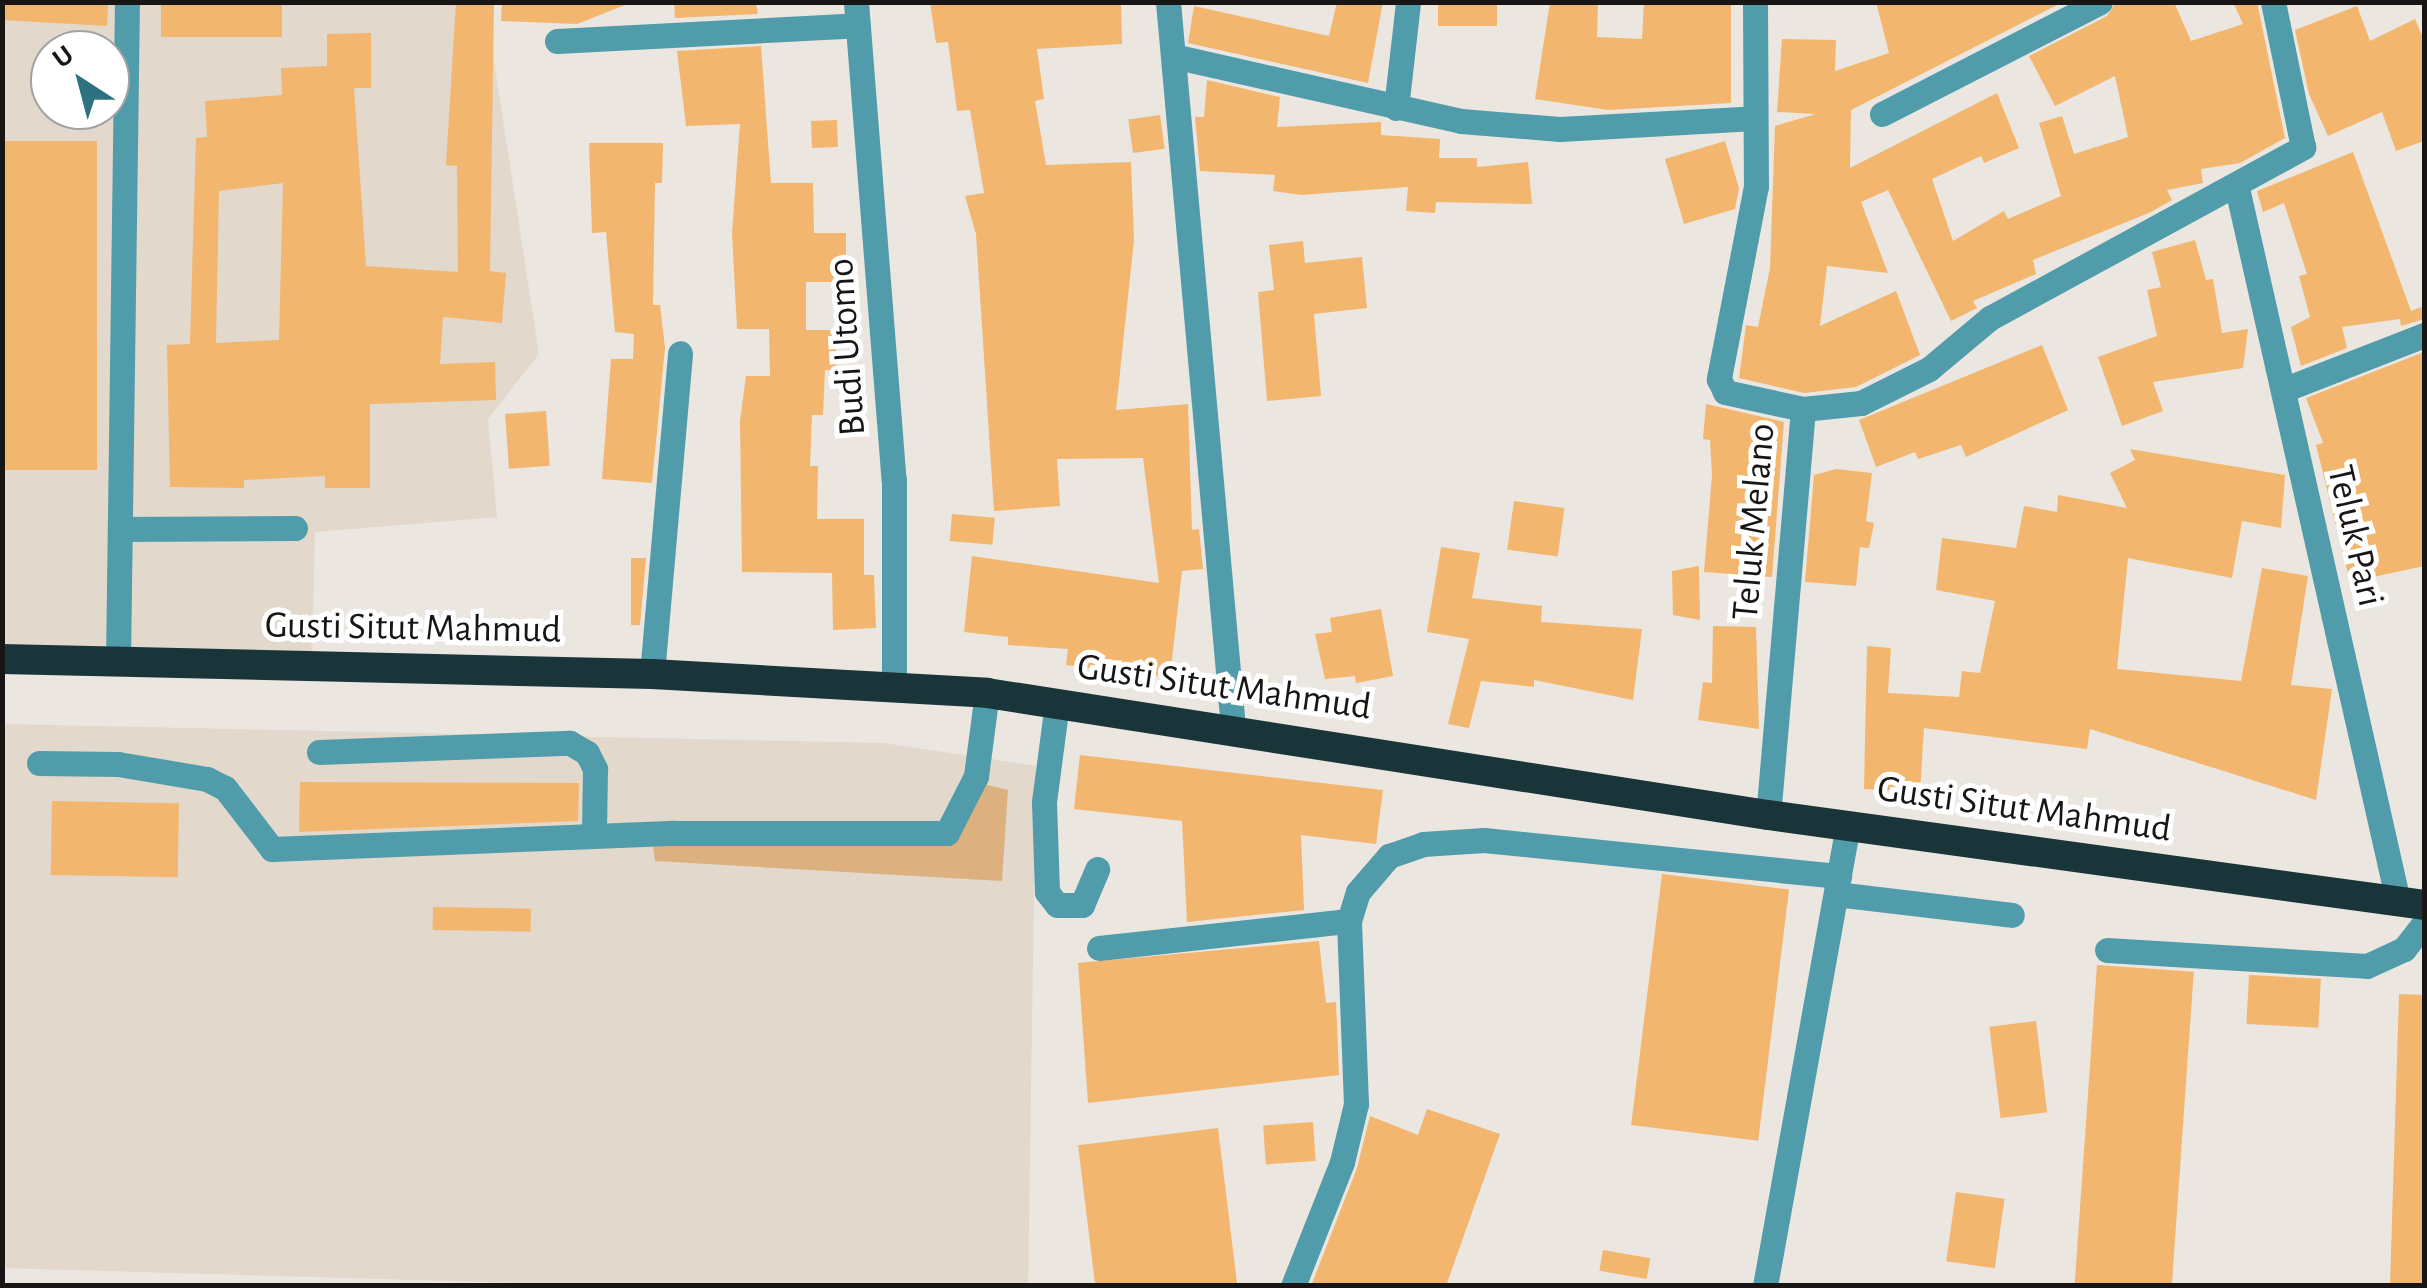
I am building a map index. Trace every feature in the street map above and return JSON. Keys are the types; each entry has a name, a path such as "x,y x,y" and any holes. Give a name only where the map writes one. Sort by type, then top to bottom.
{"highway":[{"name":"Gusti Situt Mahmud","path":"2,659 652,674 987,693 1233,727 1768,815 2412,903"}],"street":[{"path":"118,661 127,2"},
{"path":"1168,2 1233,727"},
{"path":"1396,108 1408,2"},
{"name":"Teluk Melano","path":"1755,2 1752,228 1720,388 1803,409 1768,815"},
{"path":"1882,114 2100,2"},
{"path":"1803,409 1861,402 1929,369 1990,318 2237,188 2304,147 2273,2"},
{"path":"557,41 857,14"},
{"name":"Budi Utomo","path":"857,14 893,460 894,688"},
{"path":"1173,56 1396,108 1560,129 1755,118"},
{"name":"Teluk Pari","path":"2237,188 2283,390 2412,903"},
{"path":"2283,390 2424,335"},
{"path":"652,674 680,353"},
{"path":"120,529 294,528"},
{"path":"38,763 118,764 207,778 225,788 272,849 594,835 946,833 976,776 987,693"},
{"path":"1058,703 1044,802 1047,892 1057,905 1082,905 1097,869"},
{"path":"319,752 570,743 595,768 594,835"},
{"path":"1766,1286 1848,826"},
{"path":"1294,1286 1342,1162 1356,1104 1348,921 1358,892 1389,856 1451,840 1837,885 2012,914"},
{"path":"1100,948 1348,921"},
{"path":"2107,950 2367,966 2404,949 2424,923"}],"shaded area":[{"path":"3,3 485,3 539,354 488,419 497,517 315,532 312,657 3,648"},
{"path":"3,724 883,743 1036,766 1028,1285 588,1285 3,1268"},
{"path":"984,784 1008,790 1002,881 655,861 652,839 954,840"}],"building":[{"path":"2,2 108,2 107,26 2,20"},
{"path":"161,2 282,2 282,37 161,37"},
{"path":"456,2 494,2 490,271 506,273 502,323 443,317 440,364 495,362 496,400 370,404 370,488 325,488 325,476 244,480 244,488 170,487 167,345 190,344 196,138 207,137 205,101 282,95 281,68 327,66 327,34 371,33 371,88 354,88 366,266 458,272 457,166 446,165","holes":["283,183 279,340 216,343 219,191"]},
{"path":"502,2 630,3 577,24 501,21"},
{"path":"674,2 756,2 758,14 675,18"},
{"path":"930,2 1121,2 1122,44 1037,49 1044,99 1035,101 1046,165 1131,162 1134,240 1116,410 1188,404 1192,530 1199,529 1203,569 1182,571 1170,677 1066,665 1068,649 1008,645 1008,637 964,632 972,556 1159,583 1143,458 1057,459 1060,506 994,511 976,234 965,196 984,193 970,110 957,111 948,42 936,43"},
{"path":"1337,2 1383,2 1368,83 1188,43 1194,6 1329,36"},
{"path":"1438,2 1497,2 1497,26 1438,26"},
{"path":"1550,2 1598,2 1597,37 1642,39 1644,2 1731,2 1731,103 1608,110 1535,99"},
{"path":"1876,2 2063,2 1851,110 1850,168 1997,93 2019,148 1984,163 1981,156 1932,179 1953,241 2004,211 2008,219 2061,196 2039,123 2062,116 2074,154 2128,137 2115,76 2055,106 2029,56 2107,16 2116,2 2174,2 2191,41 2243,24 2233,2 2257,2 2285,138 2240,163 2201,169 2203,183 2167,190 2172,200 2151,212 2033,260 2036,274 1973,301 1977,308 1951,321 1888,190 1861,202 1888,273 1827,266 1820,326 1896,291 1920,355 1856,387 1804,393 1739,378 1746,325 1758,327 1770,268 1775,126 1816,114 1777,112 1782,39 1836,40 1835,71 1889,53"},
{"path":"2357,6 2370,41 2415,19 2424,40 2424,141 2396,151 2382,112 2328,136 2309,94 2295,30"},
{"path":"761,46 771,183 813,183 814,233 846,233 846,282 806,282 806,330 836,330 836,370 825,370 823,415 812,415 810,466 818,466 817,519 864,519 864,575 874,575 876,628 833,630 832,573 742,572 740,421 746,376 770,376 769,329 737,329 732,233 740,124 686,126 677,51"},
{"path":"1207,80 1280,97 1277,127 1381,122 1381,135 1440,139 1439,158 1477,158 1477,167 1528,162 1532,204 1436,202 1435,213 1406,211 1408,187 1301,195 1273,191 1275,175 1200,171 1195,117 1204,117"},
{"path":"1160,115 1165,149 1133,153 1128,119"},
{"path":"837,120 838,147 812,148 811,121"},
{"path":"2,141 97,141 97,470 2,470"},
{"path":"1725,141 1739,188 1735,209 1684,224 1665,159"},
{"path":"589,143 663,143 662,183 655,183 653,305 660,305 665,348 652,483 602,479 611,359 633,359 634,334 615,332 606,232 592,233"},
{"path":"2353,152 2411,311 2424,306 2424,319 2401,326 2400,319 2342,327 2347,348 2301,366 2291,327 2310,317 2299,276 2307,274 2284,203 2263,212 2257,191"},
{"path":"2195,240 2206,280 2213,279 2222,333 2248,329 2243,368 2153,382 2163,411 2122,426 2098,357 2157,336 2147,290 2161,287 2152,252"},
{"path":"1303,241 1305,263 1362,257 1367,308 1314,314 1321,396 1267,401 1258,292 1274,290 1269,245"},
{"path":"2042,345 2068,410 1966,457 1961,445 1918,459 1915,452 1876,467 1859,420"},
{"path":"2424,352 2424,566 2350,582 2316,445 2323,443 2306,398"},
{"path":"1706,404 1784,422 1772,577 1704,572 1712,475 1710,440 1703,439"},
{"path":"546,411 550,466 509,469 505,414"},
{"path":"2130,449 2285,475 2281,528 2242,521 2232,578 2128,558 2117,669 2241,681 2262,568 2308,576 2291,685 2332,689 2316,800 2090,729 2087,749 1924,728 1920,792 1864,789 1867,646 1891,648 1888,693 1959,697 1962,671 1980,673 1995,601 1936,590 1942,538 2016,548 2024,506 2057,512 2058,495 2127,508 2110,473 2135,460"},
{"path":"1836,469 1872,473 1866,521 1874,523 1869,548 1860,547 1856,586 1805,582 1814,475"},
{"path":"1514,501 1565,508 1558,557 1507,550"},
{"path":"952,514 995,518 992,545 950,541"},
{"path":"1441,547 1480,553 1472,598 1542,606 1541,622 1642,629 1633,700 1534,680 1534,687 1481,681 1469,728 1448,724 1469,639 1427,632"},
{"path":"631,558 646,558 640,625 631,625"},
{"path":"1699,566 1700,620 1673,615 1672,571"},
{"path":"1381,609 1393,676 1356,683 1355,676 1325,679 1315,634 1332,632 1330,618"},
{"path":"1713,626 1756,627 1759,729 1698,720 1703,682 1712,683"},
{"path":"1080,755 1383,790 1376,844 1301,835 1304,910 1187,922 1182,821 1074,809"},
{"path":"300,782 579,783 578,821 299,832"},
{"path":"52,801 179,803 178,877 51,875"},
{"path":"1662,874 1789,890 1758,1141 1631,1125"},
{"path":"433,907 531,909 531,932 433,930"},
{"path":"1319,941 1326,1003 1336,1002 1339,1075 1088,1103 1078,963"},
{"path":"2097,965 2194,972 2172,1286 2075,1285"},
{"path":"2249,975 2321,979 2318,1028 2246,1024"},
{"path":"2399,994 2424,995 2424,1286 2390,1286"},
{"path":"2036,1021 2047,1112 2001,1118 1989,1027"},
{"path":"1427,1109 1500,1134 1446,1286 1311,1286 1357,1168 1370,1116 1418,1135"},
{"path":"1313,1122 1316,1161 1266,1164 1263,1125"},
{"path":"1218,1128 1237,1286 1095,1286 1078,1145"},
{"path":"1956,1192 2005,1199 1995,1268 1946,1261"},
{"path":"1603,1250 1650,1258 1647,1279 1599,1271"}]}
